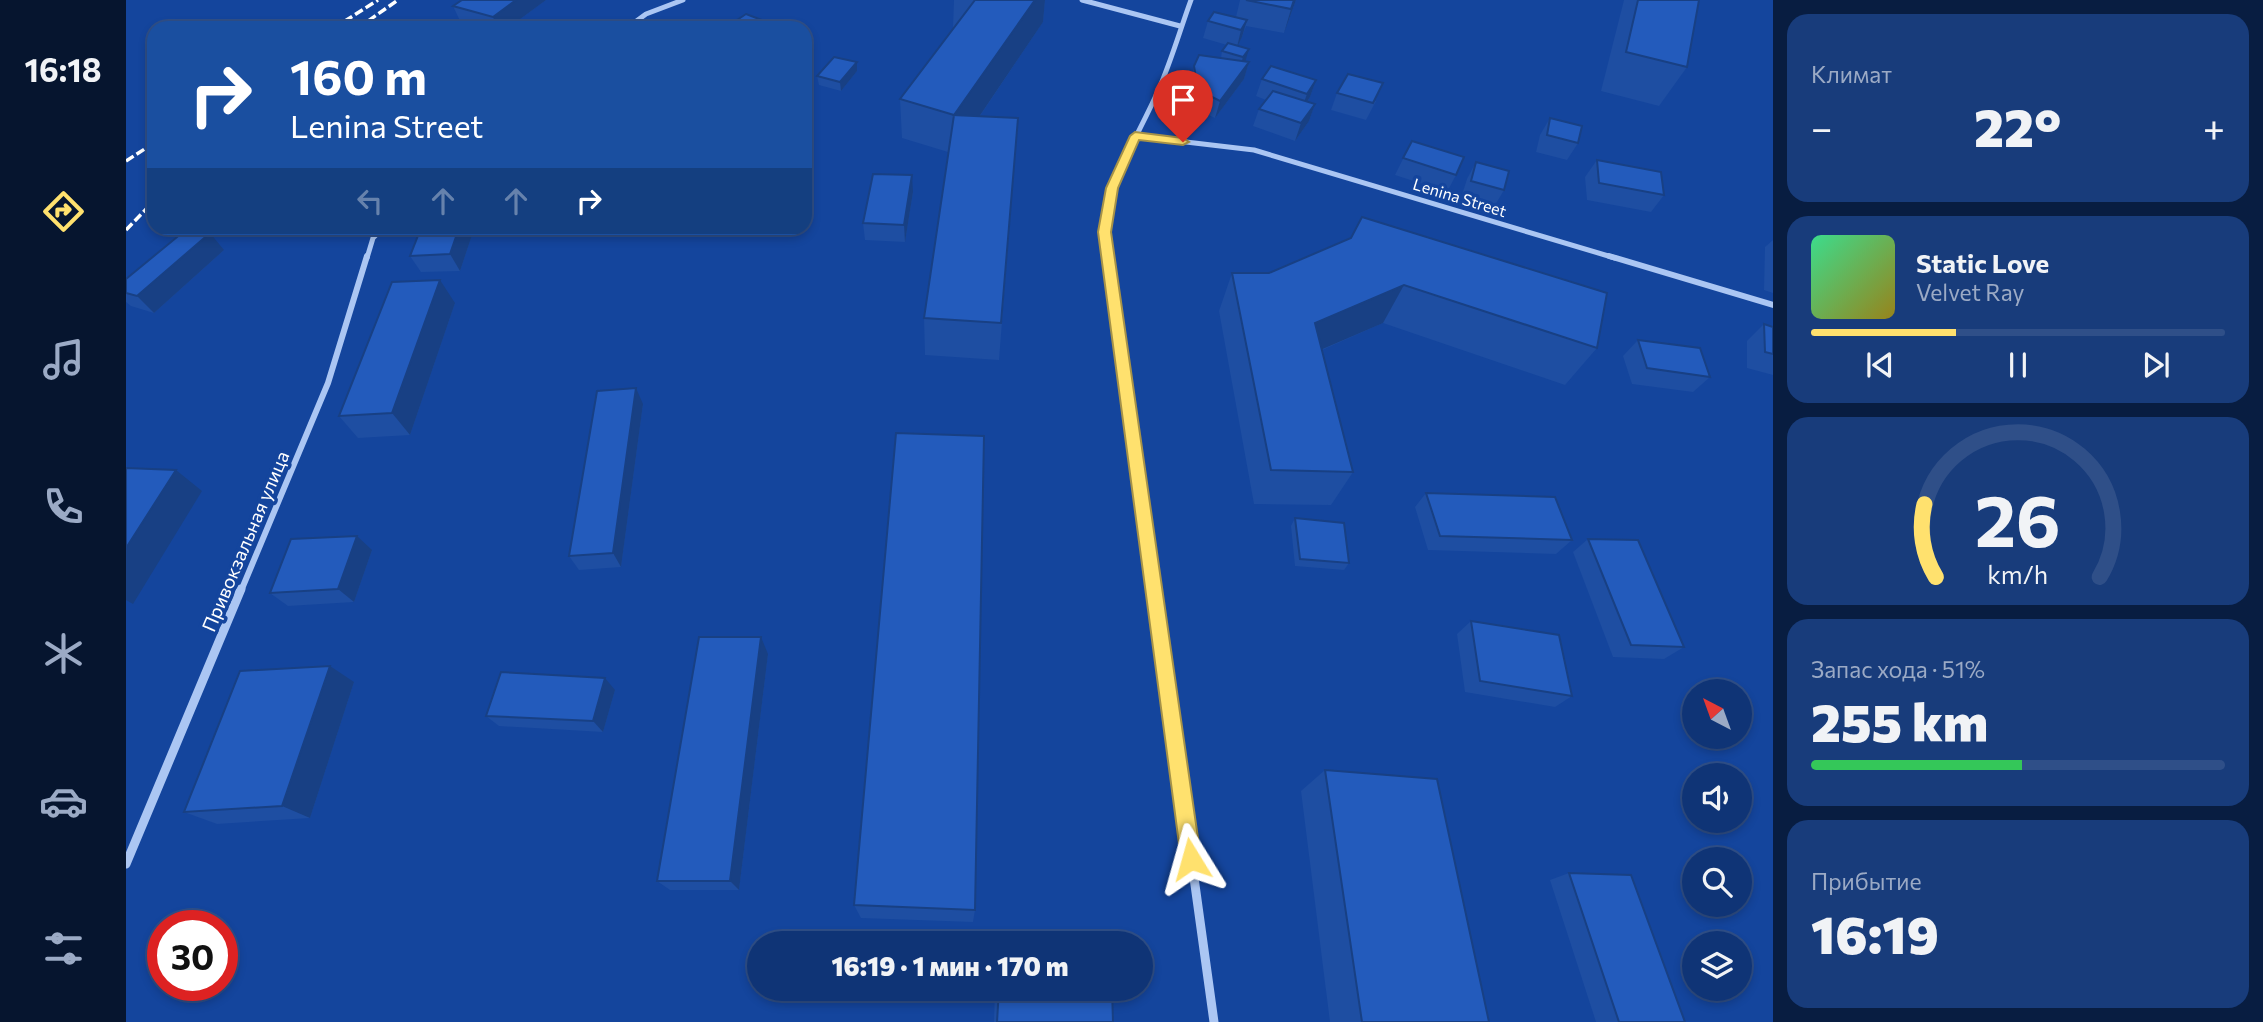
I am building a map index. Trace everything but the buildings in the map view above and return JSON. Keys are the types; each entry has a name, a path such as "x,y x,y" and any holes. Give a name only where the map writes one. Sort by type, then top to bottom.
{"street":[{"path":"636,21 646,14 683,0"},
{"path":"1082,0 1180,26"},
{"path":"1191,0 1159,89 1112,188 1104,232 1214,1022"},
{"name":"Lenina Street","path":"1135,136 1254,150 1773,305"},
{"name":"Привокзальная улица","path":"126,864 328,383 376,235"}],"railway":[{"path":"345,21 378,0"},
{"path":"368,21 398,0"},
{"path":"126,161 147,148"},
{"path":"126,230 147,208"}],"route":[{"path":"1183,142 1135,136 1112,188 1104,232 1191,859"}]}
